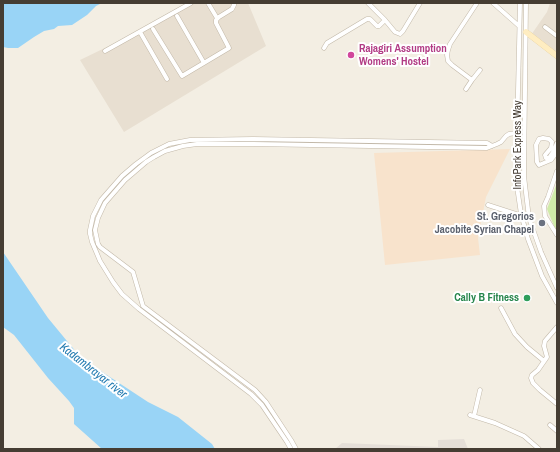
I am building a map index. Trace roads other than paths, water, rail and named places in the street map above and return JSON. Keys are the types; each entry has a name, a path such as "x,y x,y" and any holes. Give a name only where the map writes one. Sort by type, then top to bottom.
{"street":[{"path":"105,51 191,3"},
{"path":"153,28 182,76 229,48 216,23 217,18 208,3"},
{"path":"217,18 232,9 234,3"},
{"path":"368,3 395,32 400,34 420,3"},
{"path":"472,80 448,61 447,55 450,44 477,3"},
{"path":"493,3 519,26"},
{"name":"InfoPark Express Way","path":"520,3 516,180 522,216 528,239 542,276 557,303"},
{"name":"InfoPark Express Way","path":"526,3 524,176 529,218 541,252 557,288"},
{"path":"177,16 204,63"},
{"path":"324,48 327,43 367,19 370,19 377,26 385,20"},
{"path":"545,27 557,36"},
{"path":"140,32 167,79"},
{"path":"526,32 557,56"},
{"path":"466,89 480,70"},
{"path":"296,449 266,402 255,390 143,306 133,272 98,244 95,230 98,218 105,203 125,180 139,167 154,157 171,149 190,144 487,148 498,144 509,134 517,133"},
{"path":"291,449 262,405 251,394 139,309 122,294 100,261 90,234 93,216 101,200 122,176 151,153 169,144 190,140 253,139 487,143 492,146"},
{"path":"557,143 549,158 546,158 545,155 551,148 552,142 549,139 539,139 536,145 539,165 551,160 557,150"},
{"path":"557,171 544,206 545,216 557,235"},
{"path":"488,205 522,216"},
{"path":"501,308 514,334 544,361"},
{"path":"557,327 545,341 544,346 547,357 531,378 533,383 557,404"},
{"path":"480,390 472,415 524,436 539,449"},
{"path":"550,425 557,431"}],"water":[{"path":"3,3 102,3 72,25 58,26 54,29 44,31 18,48 8,48 3,47"},
{"name":"Kadambrayar river","path":"3,252 48,318 81,358 148,402 178,417 212,444 215,449 102,449 74,424 74,408 69,401 48,378 14,335 3,327"}],"place":[{"name":"Rajagiri Assumption Womens' Hostel","path":"351,55"},
{"name":"St. Gregorios Jacobite Syrian Chapel","path":"542,223"},
{"name":"Cally B Fitness","path":"527,298"}]}
